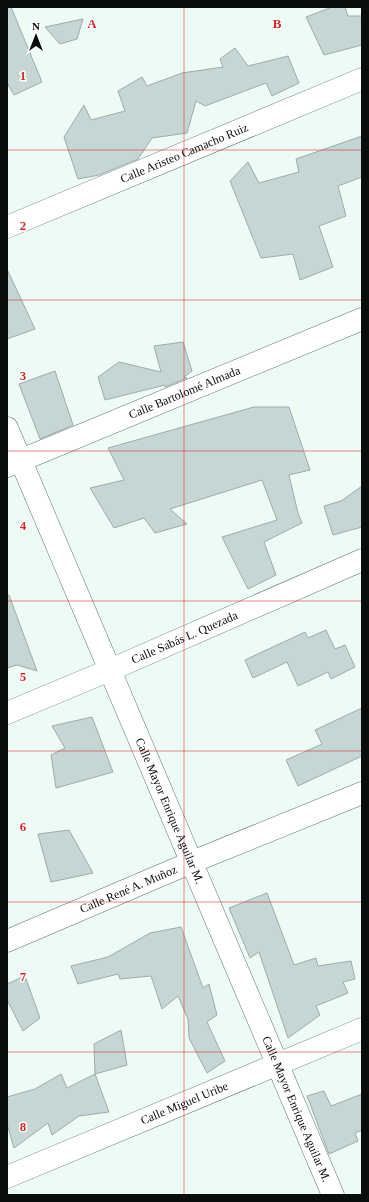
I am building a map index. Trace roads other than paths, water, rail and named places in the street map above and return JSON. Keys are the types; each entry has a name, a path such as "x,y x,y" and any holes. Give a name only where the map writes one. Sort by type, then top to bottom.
{"street":[{"name":"Calle Aristeo Camacho Ruiz","path":"7,227 362,79"},
{"name":"Calle Bartolomé Almada","path":"13,463 362,319"},
{"name":"Calle Mayor Enrique Aguilar M.","path":"7,428 13,463 110,670 332,1195"},
{"name":"Calle Sabás L. Quezada","path":"7,713 110,670 362,560"},
{"name":"Calle René A. Muñoz","path":"7,941 192,862 362,793"},
{"name":"Calle Miguel Uribe","path":"7,1178 362,1029"}]}
